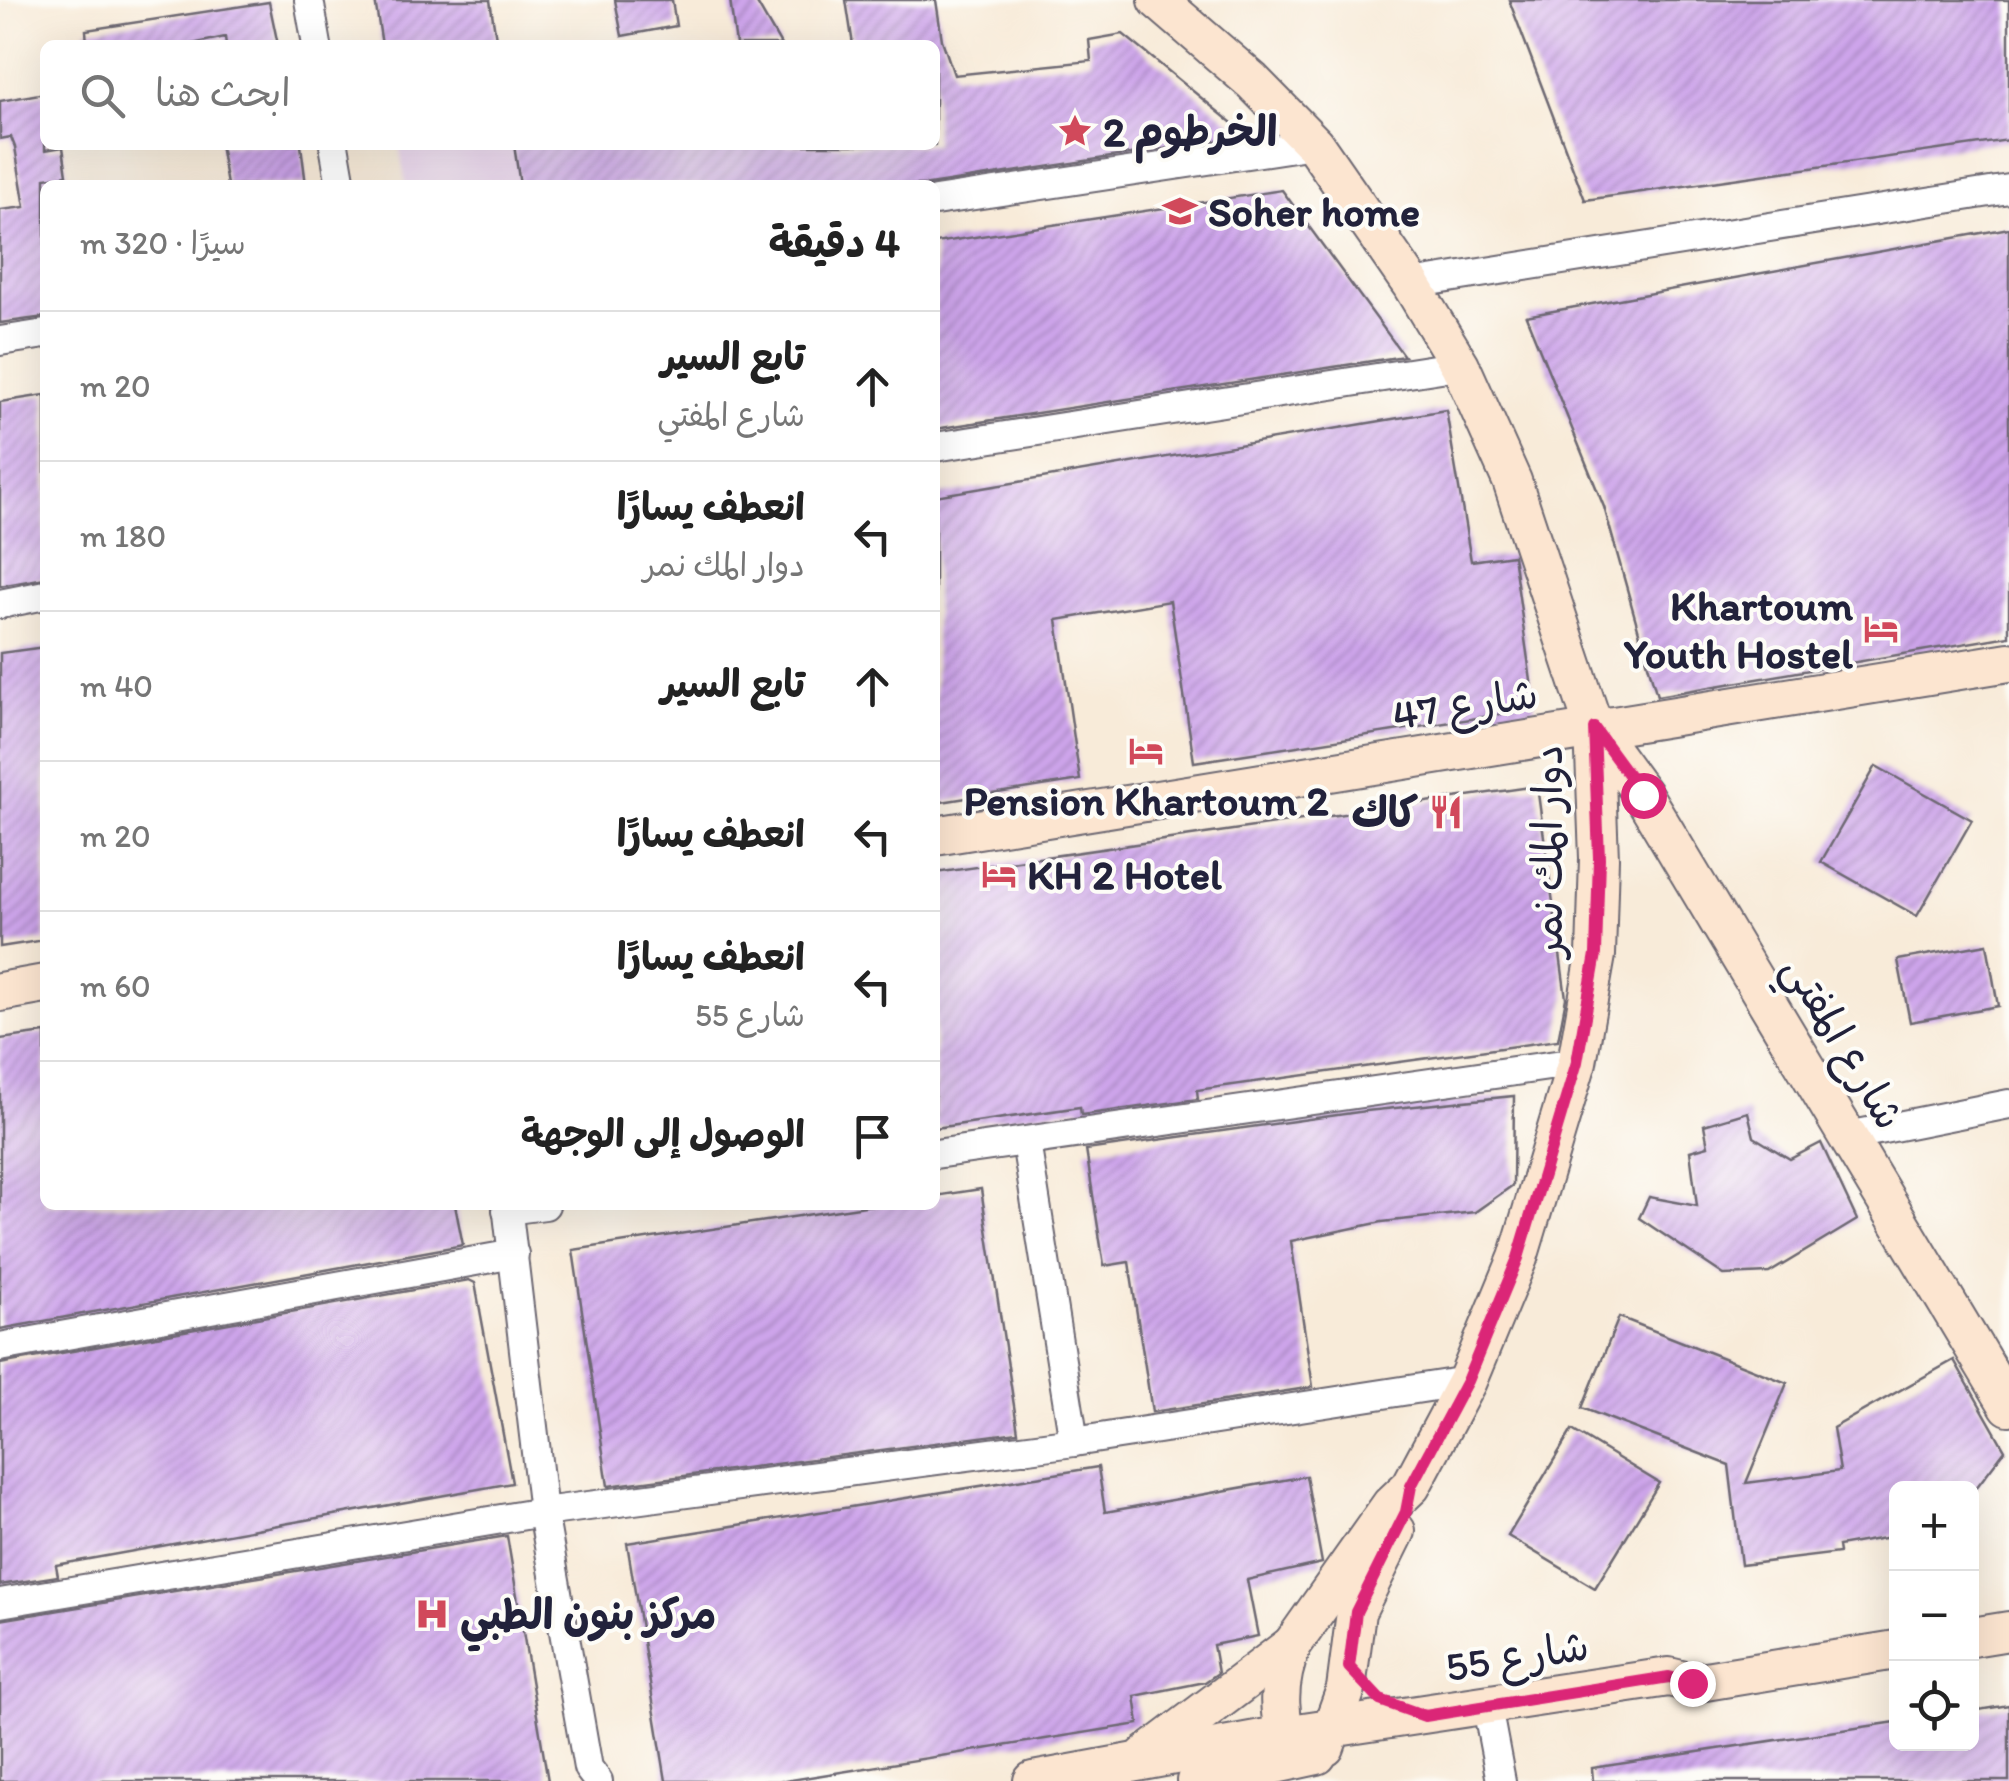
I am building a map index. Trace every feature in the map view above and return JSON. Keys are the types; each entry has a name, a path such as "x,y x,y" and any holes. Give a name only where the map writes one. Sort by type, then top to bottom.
{"street":[{"path":"308,0 315,40"},
{"name":"دوار المك نمر","path":"1158,0 1252,81 1314,144 1411,284 1460,365 1512,482 1594,728 1599,858 1596,954 1577,1062 1518,1258 1467,1381 1411,1486 1391,1505 1292,1645 1278,1690 1308,1744"},
{"path":"940,200 1314,144"},
{"path":"335,150 341,180"},
{"path":"1411,284 2009,189"},
{"path":"0,341 40,335"},
{"path":"940,446 1460,365"},
{"path":"0,604 40,597"},
{"name":"شارع 47","path":"940,835 2009,662"},
{"name":"شارع المفتي","path":"1594,728 1643,795 2009,1406"},
{"path":"0,992 40,985"},
{"path":"940,1153 1577,1062"},
{"path":"1848,1136 2009,1104"},
{"path":"1026,1142 1074,1442"},
{"path":"507,1210 543,1512 590,1777"},
{"path":"0,1347 514,1254"},
{"path":"0,1603 543,1512 1074,1442 1467,1381"},
{"path":"1308,1744 1349,1667 1356,1612 1406,1512 1411,1486"},
{"path":"1979,1636 2009,1631"},
{"path":"1139,1760 1292,1645"},
{"name":"شارع 55","path":"1033,1781 1139,1760 1308,1744 1425,1716 1490,1719 1669,1677 1692,1683 1889,1651"},
{"path":"1349,1667 1380,1700 1425,1716"},
{"path":"1196,1781 1308,1744 1490,1719 1500,1781"}],"shaded area":[{"path":"400,150 515,150 519,180 405,180"}],"building":[{"path":"375,0 490,0 496,40 381,40"},
{"path":"615,0 672,0 676,26 622,36"},
{"path":"730,0 755,0 778,40 735,40"},
{"path":"846,0 936,0 942,40 954,75 1091,61 1089,40 1123,34 1248,136 940,183 940,180 519,180 515,150 940,150 940,40 852,40"},
{"path":"1509,0 2009,0 2009,140 1585,200"},
{"path":"269,2 277,40 225,37 87,40 86,30"},
{"path":"40,94 40,150 63,150 67,175 40,180 40,318 0,323 0,210 25,207 15,147 11,137 0,139 0,101"},
{"path":"221,150 302,150 305,180 226,180"},
{"path":"1282,190 1404,356 940,428 940,242"},
{"path":"2009,228 2009,636 1657,696 1604,507 1526,316"},
{"path":"40,396 40,579 0,586 0,402"},
{"path":"1446,410 1471,561 1513,555 1535,709 1194,762 1170,601 1057,620 1080,780 940,802 940,495"},
{"path":"40,648 40,941 0,947 0,653"},
{"path":"1876,766 1972,820 1917,916 1821,862"},
{"path":"1537,786 1566,998 1558,1040 1197,1090 1198,1099 1081,1115 1080,1107 940,1127 940,872"},
{"path":"1987,944 1998,1006 1910,1022 1898,960"},
{"path":"40,1034 40,1210 456,1210 463,1245 0,1329 0,1039"},
{"path":"1514,1096 1513,1185 1475,1212 1382,1222 1291,1241 1313,1387 1152,1412 1129,1262 1104,1266 1086,1150 1366,1111"},
{"path":"1748,1112 1754,1137 1790,1159 1821,1143 1857,1220 1769,1273 1724,1275 1639,1218 1649,1197 1697,1206 1690,1151 1708,1146 1704,1125"},
{"path":"981,1189 1018,1432 608,1486 573,1250 839,1210 940,1210 940,1195"},
{"path":"469,1280 475,1283 512,1483 56,1565 58,1576 0,1585 0,1364"},
{"path":"1619,1317 1787,1383 1746,1483 1840,1471 1833,1428 1954,1360 2005,1450 1979,1484 1979,1481 1889,1481 1889,1537 1838,1546 1839,1553 1741,1565 1729,1465 1582,1408"},
{"path":"1572,1430 1659,1483 1595,1588 1508,1536"},
{"path":"1098,1467 1105,1512 1306,1476 1322,1563 1247,1580 1258,1636 1213,1645 1218,1673 1205,1682 1135,1696 1139,1724 785,1781 666,1781 627,1543"},
{"path":"507,1536 548,1781 0,1781 0,1620"},
{"path":"2009,1705 2009,1781 1593,1781 1592,1768 1889,1723 1889,1751 1979,1751 1979,1710"}],"place":[{"name":"الخرطوم 2","path":"1075,131"},
{"name":"Soher home","path":"1180,211"},
{"name":"Khartoum Youth Hostel","path":"1881,629"},
{"name":"Pension Khartoum 2","path":"1146,751"},
{"name":"كاك","path":"1446,812"},
{"name":"KH 2 Hotel","path":"999,874"},
{"name":"مركز بنون الطبي","path":"432,1614"}],"route":[{"path":"1643,795 1594,728 1599,858 1596,954 1577,1062 1518,1258 1467,1381 1411,1486 1406,1512 1356,1612 1349,1667 1380,1700 1425,1716 1669,1677 1692,1683"}]}
